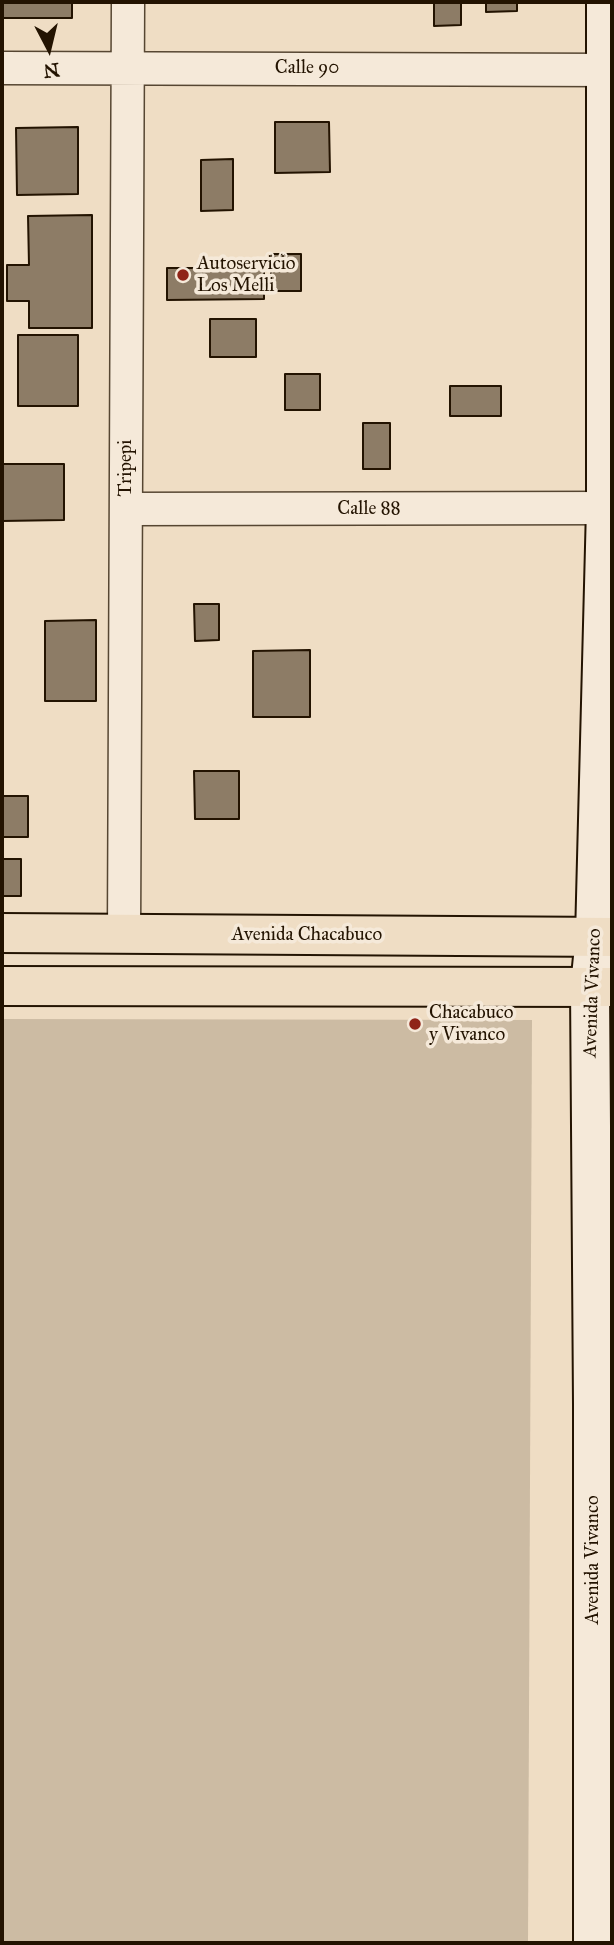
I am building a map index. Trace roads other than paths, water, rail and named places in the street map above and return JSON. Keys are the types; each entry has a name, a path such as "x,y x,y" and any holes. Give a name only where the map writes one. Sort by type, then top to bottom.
{"main road":[{"name":"Avenida Vivanco","path":"593,1943 602,1849 601,987 609,508 609,70 606,2"},
{"name":"Avenida Chacabuco","path":"2,933 603,937"},
{"path":"2,986 601,987"}],"street":[{"name":"Tripepi","path":"124,934 128,2"},
{"name":"Calle 90","path":"2,68 609,70"},
{"name":"Calle 88","path":"126,509 609,508"}],"place":[{"name":"Autoservicio Los Melli","path":"183,275"},
{"name":"Chacabuco y Vivanco","path":"415,1024"}]}
